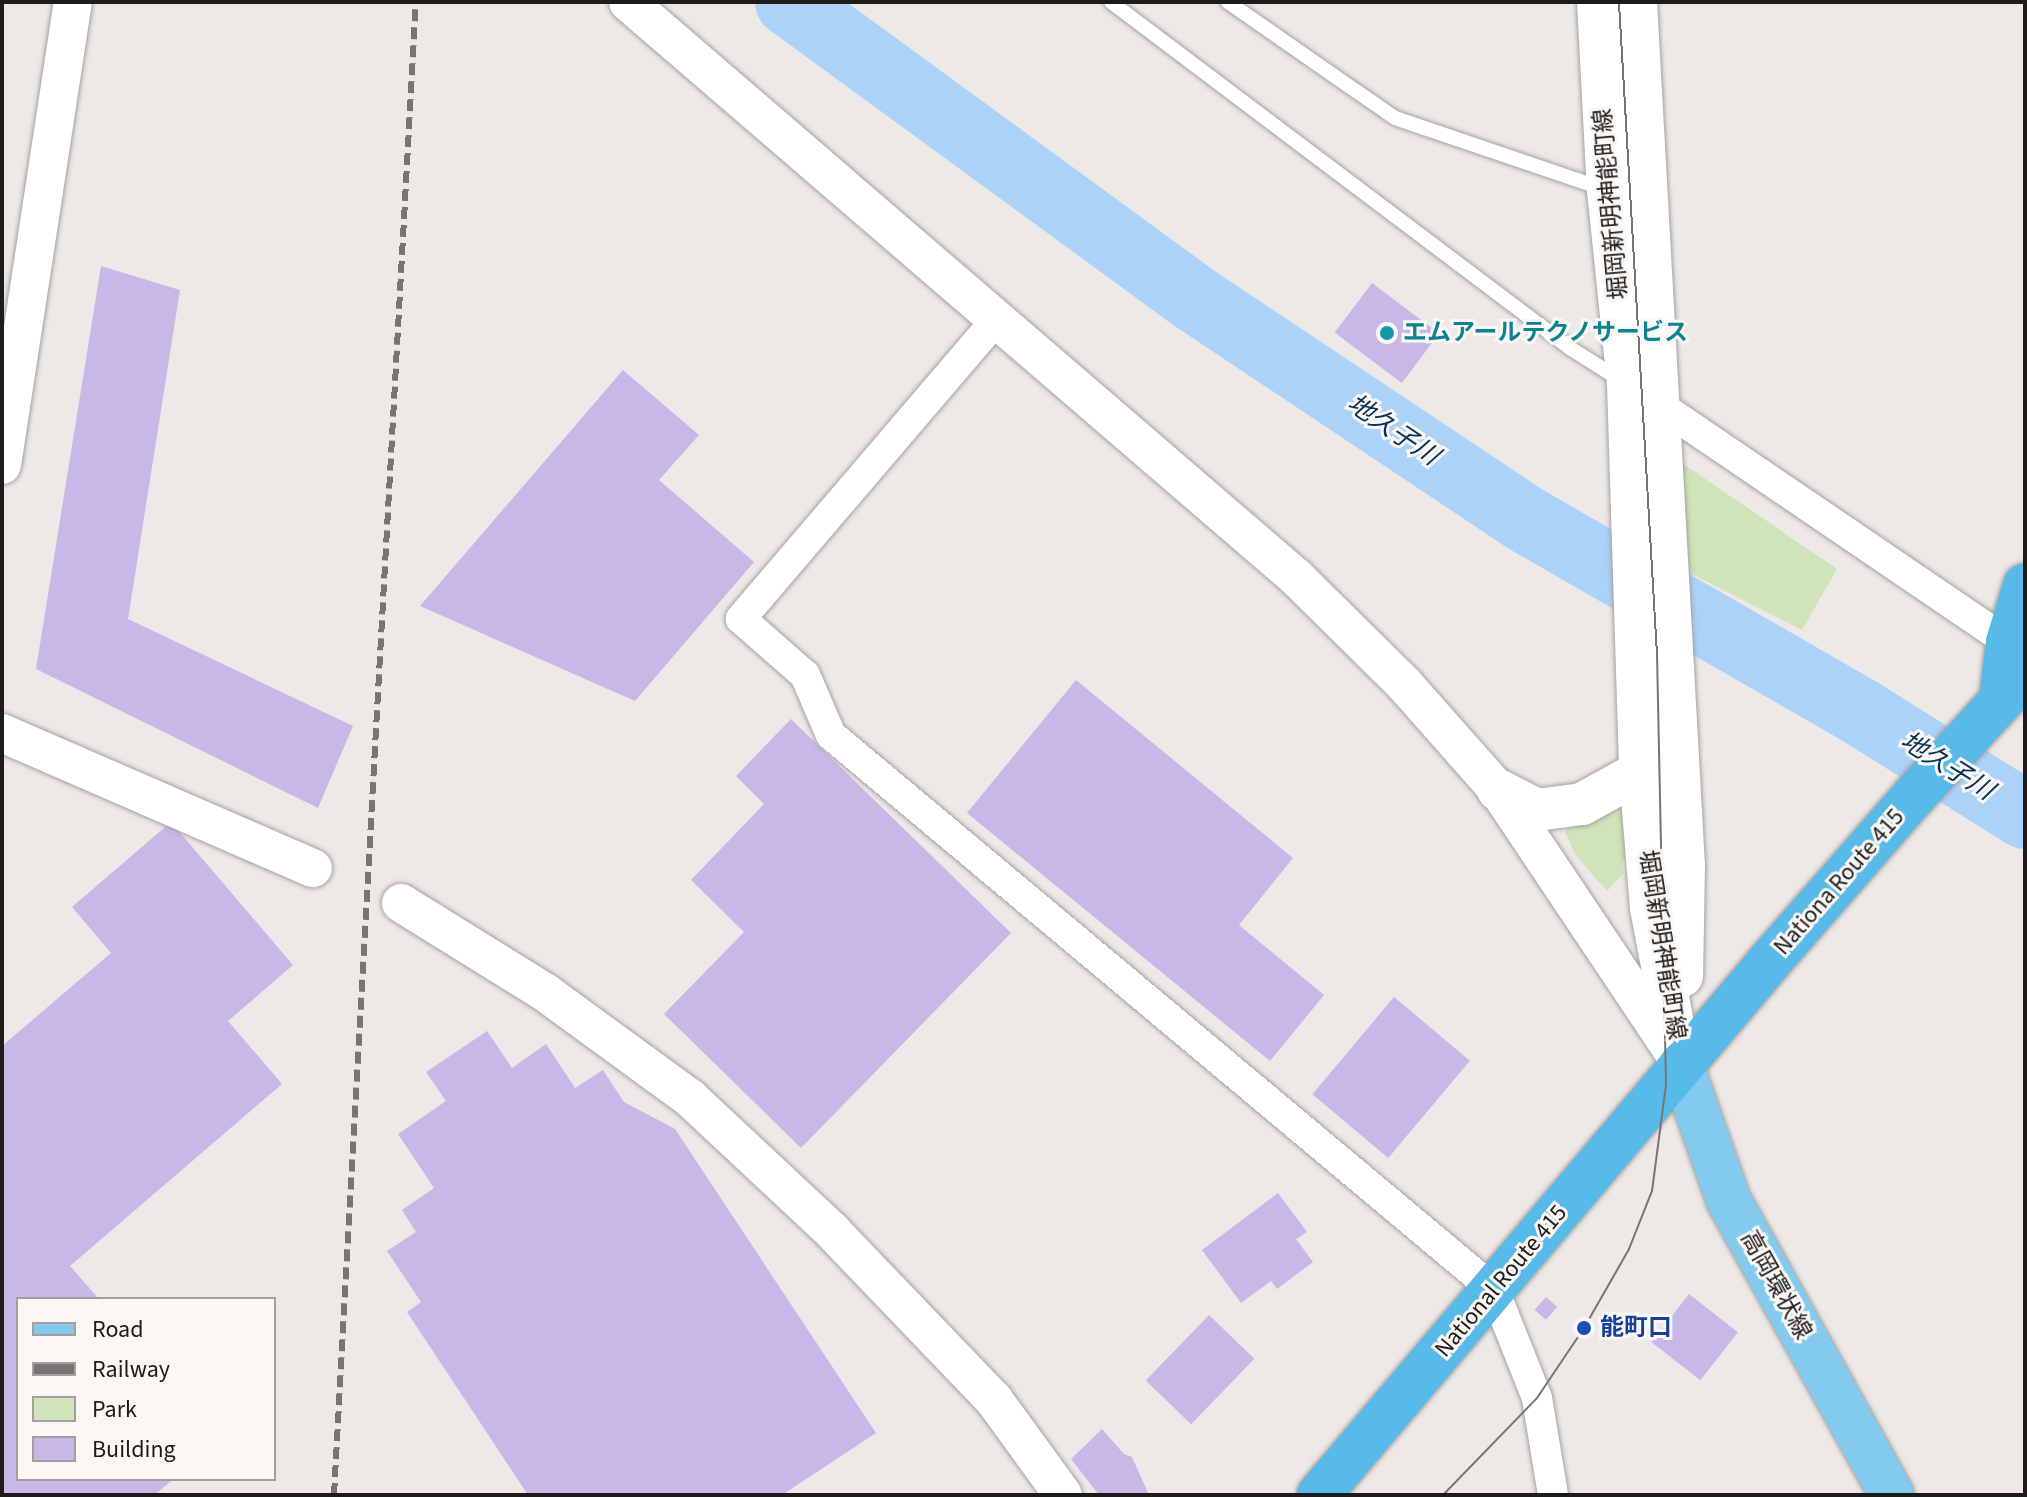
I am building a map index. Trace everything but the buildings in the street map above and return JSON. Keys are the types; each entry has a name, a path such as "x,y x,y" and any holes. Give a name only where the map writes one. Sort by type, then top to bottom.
{"highway":[{"name":"Nationa Route 415","path":"1681,1065 1914,796 2004,685 2025,586"},
{"name":"National Route 415","path":"1319,1495 1681,1065"}],"main road":[{"name":"堀岡新明神能町線","path":"1598,2 1608,190 1668,567 1640,772 1651,908 1681,1065"},
{"name":"堀岡新明神能町線","path":"1636,2 1643,395 1633,542 1655,653 1684,865 1681,1065"},
{"path":"1498,790 1537,810 1582,804 1640,772"},
{"name":"高岡環状線","path":"1681,1065 1729,1201 1892,1495"}],"street":[{"path":"2,465 73,2"},
{"path":"628,2 1297,578 1405,685 1498,790 1579,916 1667,1038 1681,1065"},
{"path":"996,320 741,619 805,675 831,735 1494,1290 1537,1398 1553,1495"},
{"path":"1643,395 2004,685"},
{"path":"2,733 313,868"},
{"path":"401,903 546,993 690,1098 832,1231 994,1400 1063,1495"}],"lane":[{"path":"1111,2 1570,348 1643,395"},
{"path":"1228,2 1395,118 1608,190"}],"green space":[{"path":"1663,450 1837,569 1802,630 1674,565"},
{"path":"1611,811 1624,814 1630,854 1622,863 1623,874 1607,891 1576,856 1565,832 1577,819"}],"waterway":[{"name":"地久子川","path":"789,2 1194,298 1527,520 1864,714 2025,815"}],"tram line":[{"path":"1443,1495 1537,1398 1584,1328 1629,1249 1652,1191 1666,1084 1657,654 1619,2"}],"railway":[{"path":"334,1495 416,2"}],"place":[{"name":"エムアールテクノサービス","path":"1387,333"},
{"name":"能町口","path":"1584,1328"}]}
